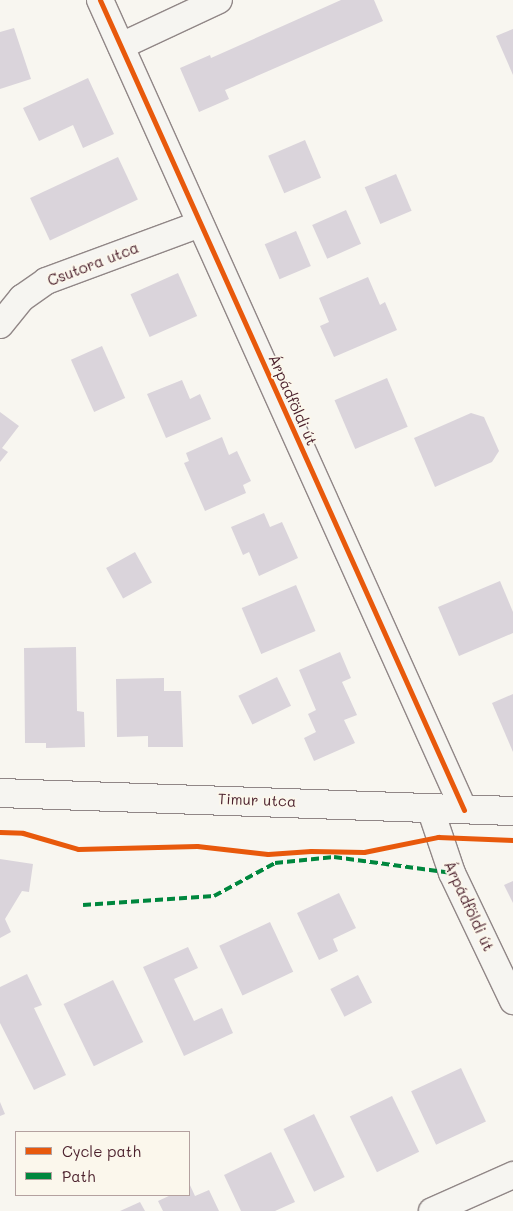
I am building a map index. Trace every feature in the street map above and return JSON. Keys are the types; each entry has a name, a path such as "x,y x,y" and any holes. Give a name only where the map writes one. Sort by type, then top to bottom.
{"street":[{"name":"Árpádföldi út","path":"100,0 464,810"},
{"path":"120,46 219,0"},
{"name":"Csutora utca","path":"0,325 22,298 46,281 200,224"},
{"name":"Timur utca","path":"0,794 513,811"},
{"name":"Árpádföldi út","path":"430,808 452,873 513,1001"},
{"path":"432,1211 513,1175"}],"building":[{"path":"341,0 374,0 383,21 225,90 229,99 199,112 180,68 210,55 211,58"},
{"path":"14,28 31,79 0,89 0,32"},
{"path":"513,29 513,75 496,36"},
{"path":"88,78 114,134 83,148 73,125 39,141 23,108"},
{"path":"305,140 321,178 284,193 268,156"},
{"path":"118,157 138,200 50,241 30,198"},
{"path":"396,174 412,211 380,224 365,187"},
{"path":"346,210 361,244 327,259 312,225"},
{"path":"296,231 311,266 280,279 265,244"},
{"path":"178,273 197,316 150,337 130,294"},
{"path":"368,277 380,305 385,302 397,330 334,357 320,326 329,322 319,298"},
{"path":"102,346 125,398 94,412 71,360"},
{"path":"387,378 408,427 355,449 335,400"},
{"path":"182,380 190,399 200,394 211,419 166,438 147,394"},
{"path":"0,412 19,426 2,448 8,452 0,462"},
{"path":"471,413 484,417 499,451 492,462 435,487 414,438"},
{"path":"222,437 229,455 237,451 251,481 243,485 246,493 205,511 184,463 189,461 186,453"},
{"path":"264,513 270,527 282,522 298,558 259,576 249,552 243,555 231,527"},
{"path":"135,552 152,583 123,599 106,568"},
{"path":"500,581 513,612 513,633 459,656 438,607"},
{"path":"296,585 316,631 261,654 242,608"},
{"path":"76,647 77,711 84,712 85,747 46,748 46,743 25,743 24,648"},
{"path":"340,652 351,678 342,682 357,715 344,720 355,743 314,761 304,738 316,732 308,714 316,710 299,670"},
{"path":"277,677 291,706 252,725 238,696"},
{"path":"164,678 164,691 181,691 183,747 148,747 148,736 117,737 116,679"},
{"path":"513,694 513,752 492,703"},
{"path":"0,859 33,864 29,892 22,891 5,919 11,932 0,938"},
{"path":"513,881 513,903 504,885"},
{"path":"339,893 356,928 333,939 338,951 319,960 297,913"},
{"path":"270,922 293,972 242,996 219,946"},
{"path":"188,947 198,968 174,979 194,1021 222,1008 233,1033 184,1056 143,967"},
{"path":"27,974 42,1005 34,1008 66,1075 34,1090 0,1023 0,987"},
{"path":"358,975 372,1003 344,1017 330,989"},
{"path":"113,980 143,1042 94,1066 64,1004"},
{"path":"461,1068 486,1121 436,1145 411,1091"},
{"path":"392,1096 419,1152 377,1172 350,1117"},
{"path":"0,1102 5,1114 0,1116"},
{"path":"314,1114 345,1177 314,1192 283,1129"},
{"path":"271,1152 295,1202 275,1211 241,1211 224,1175"},
{"path":"190,1185 195,1196 209,1190 219,1211 163,1211 158,1201 169,1196 190,1196"},
{"path":"140,1202 145,1211 120,1211"}],"marked path":[{"path":"83,905 214,896 275,863 334,857 452,873"}],"cycle path":[{"path":"100,0 464,810"},
{"path":"0,832 23,833 78,849 197,846 268,854 311,851 364,852 438,837 513,840"}]}
